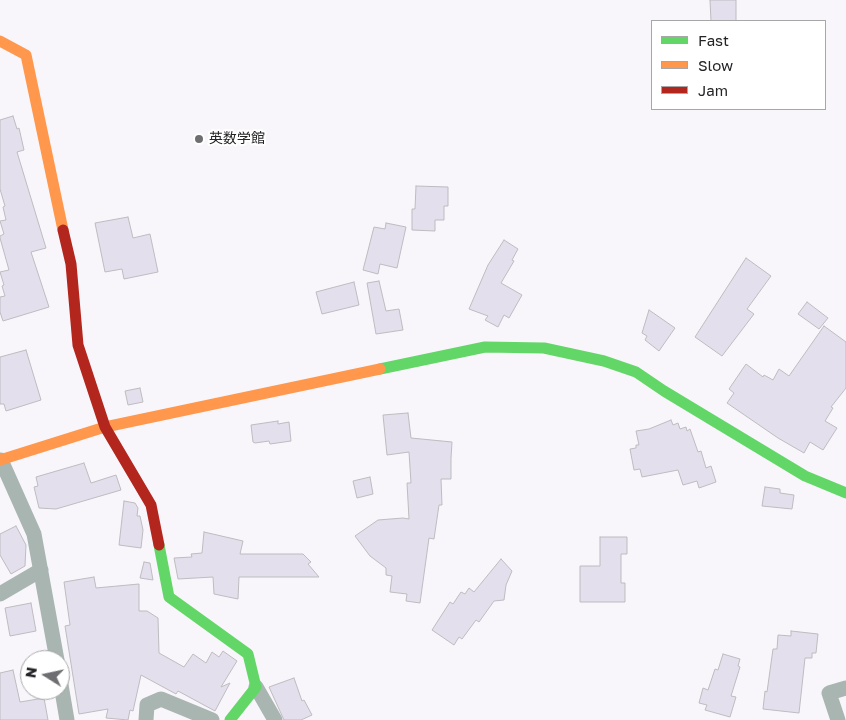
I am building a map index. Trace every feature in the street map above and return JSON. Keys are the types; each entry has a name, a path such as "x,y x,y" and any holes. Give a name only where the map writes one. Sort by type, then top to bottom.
{"street":[{"path":"0,40 26,55 50,179 71,264 78,345 105,428 151,505 169,597 248,654 256,687 275,720"},
{"path":"55,650 34,534 0,460 105,428 485,347 544,348 604,361 636,372 664,391 805,476 846,493"},
{"path":"0,594 41,570"},
{"path":"230,720 256,687"},
{"path":"838,720 829,693 846,688"},
{"path":"146,720 147,705 161,699 212,720"},
{"path":"64,700 67,720"}],"building":[{"path":"710,0 736,0 736,20 711,20"},
{"path":"13,116 17,129 19,128 24,150 17,152 46,248 31,252 49,307 3,321 0,312 0,297 5,296 0,272 9,270 0,238 4,234 0,221 6,220 3,207 5,206 0,189 0,120"},
{"path":"416,186 448,187 448,206 444,206 444,220 435,220 435,231 412,230 412,209 415,209"},
{"path":"128,217 133,238 150,234 158,272 124,279 122,269 105,272 95,223"},
{"path":"386,223 406,227 397,268 380,264 378,274 363,270 374,227 385,229"},
{"path":"504,240 518,249 512,260 514,261 501,283 522,295 509,318 504,315 498,327 485,320 488,316 469,309 488,265"},
{"path":"746,258 771,276 747,309 754,314 722,356 695,337"},
{"path":"379,281 386,311 399,309 403,330 376,334 367,283"},
{"path":"354,282 359,305 322,314 316,292"},
{"path":"807,302 828,318 819,329 798,314"},
{"path":"649,310 675,328 659,351 645,340 647,336 642,333"},
{"path":"824,326 846,342 846,388 831,407 833,408 825,421 837,428 823,450 810,442 804,453 778,438 727,403 734,393 729,389 746,364 763,377 764,375 773,380 779,369 789,376"},
{"path":"26,350 41,400 6,411 4,404 0,404 0,357"},
{"path":"140,388 143,402 128,405 125,391"},
{"path":"408,413 411,438 452,442 451,479 441,479 442,505 439,505 434,539 429,538 420,603 406,601 407,594 390,592 392,576 386,575 386,568 370,556 355,536 378,520 409,519 407,483 411,483 409,452 387,455 383,415"},
{"path":"671,420 673,425 678,423 680,429 686,427 687,431 690,429 698,452 701,451 706,468 711,466 716,482 699,488 697,481 683,485 678,470 642,477 640,469 634,470 630,449 636,448 636,445 639,445 636,431 649,429"},
{"path":"278,421 278,424 289,422 291,441 270,444 269,441 253,442 251,425"},
{"path":"84,463 91,483 116,475 121,490 56,509 39,508 34,487 38,486 36,477"},
{"path":"370,477 373,494 357,498 353,481"},
{"path":"765,487 780,489 780,493 794,495 792,509 762,506"},
{"path":"124,501 135,503 138,508 137,516 140,516 143,530 141,548 119,545"},
{"path":"16,526 26,545 25,566 11,574 0,555 0,534"},
{"path":"204,532 243,541 240,554 303,554 311,562 308,564 319,577 239,577 238,599 214,594 213,577 178,579 174,558 192,557 191,554 202,553"},
{"path":"600,537 627,537 627,554 621,554 621,583 625,583 625,602 580,602 580,566 600,566"},
{"path":"501,559 512,571 506,585 504,600 494,601 479,622 476,620 462,639 459,637 454,645 432,630 450,602 453,604 461,592 465,594 469,588 474,592"},
{"path":"144,562 150,563 153,580 140,578"},
{"path":"94,577 96,588 139,584 139,611 147,611 158,618 159,653 184,667 193,654 206,663 212,652 219,657 223,651 237,661 221,687 230,683 215,711 178,691 176,694 141,675 133,711 130,710 128,720 106,718 108,709 79,714 65,626 70,625 64,582"},
{"path":"31,603 36,631 10,636 5,608"},
{"path":"791,631 818,634 816,653 812,653 812,658 805,658 799,713 763,709 773,649 777,649 778,635 791,636"},
{"path":"723,654 740,659 738,666 740,667 731,696 736,697 730,717 705,710 707,705 699,703 703,688 708,690 715,669 718,670"},
{"path":"13,670 20,702 44,700 48,720 0,720 0,673"},
{"path":"294,678 302,701 304,700 312,715 301,720 284,720 269,687"}],"traffic: fast":[{"path":"380,369 485,347 544,348 604,361 636,372 664,391 805,476 846,493"},
{"path":"159,545 169,597 248,654 256,687 230,720"}],"traffic: slow":[{"path":"0,41 26,55 63,230"},
{"path":"0,460 105,427 380,369"}],"traffic: jam":[{"path":"63,230 71,264 78,345 105,427 151,505 159,545"}],"place":[{"name":"英数学館","path":"199,139"}]}
